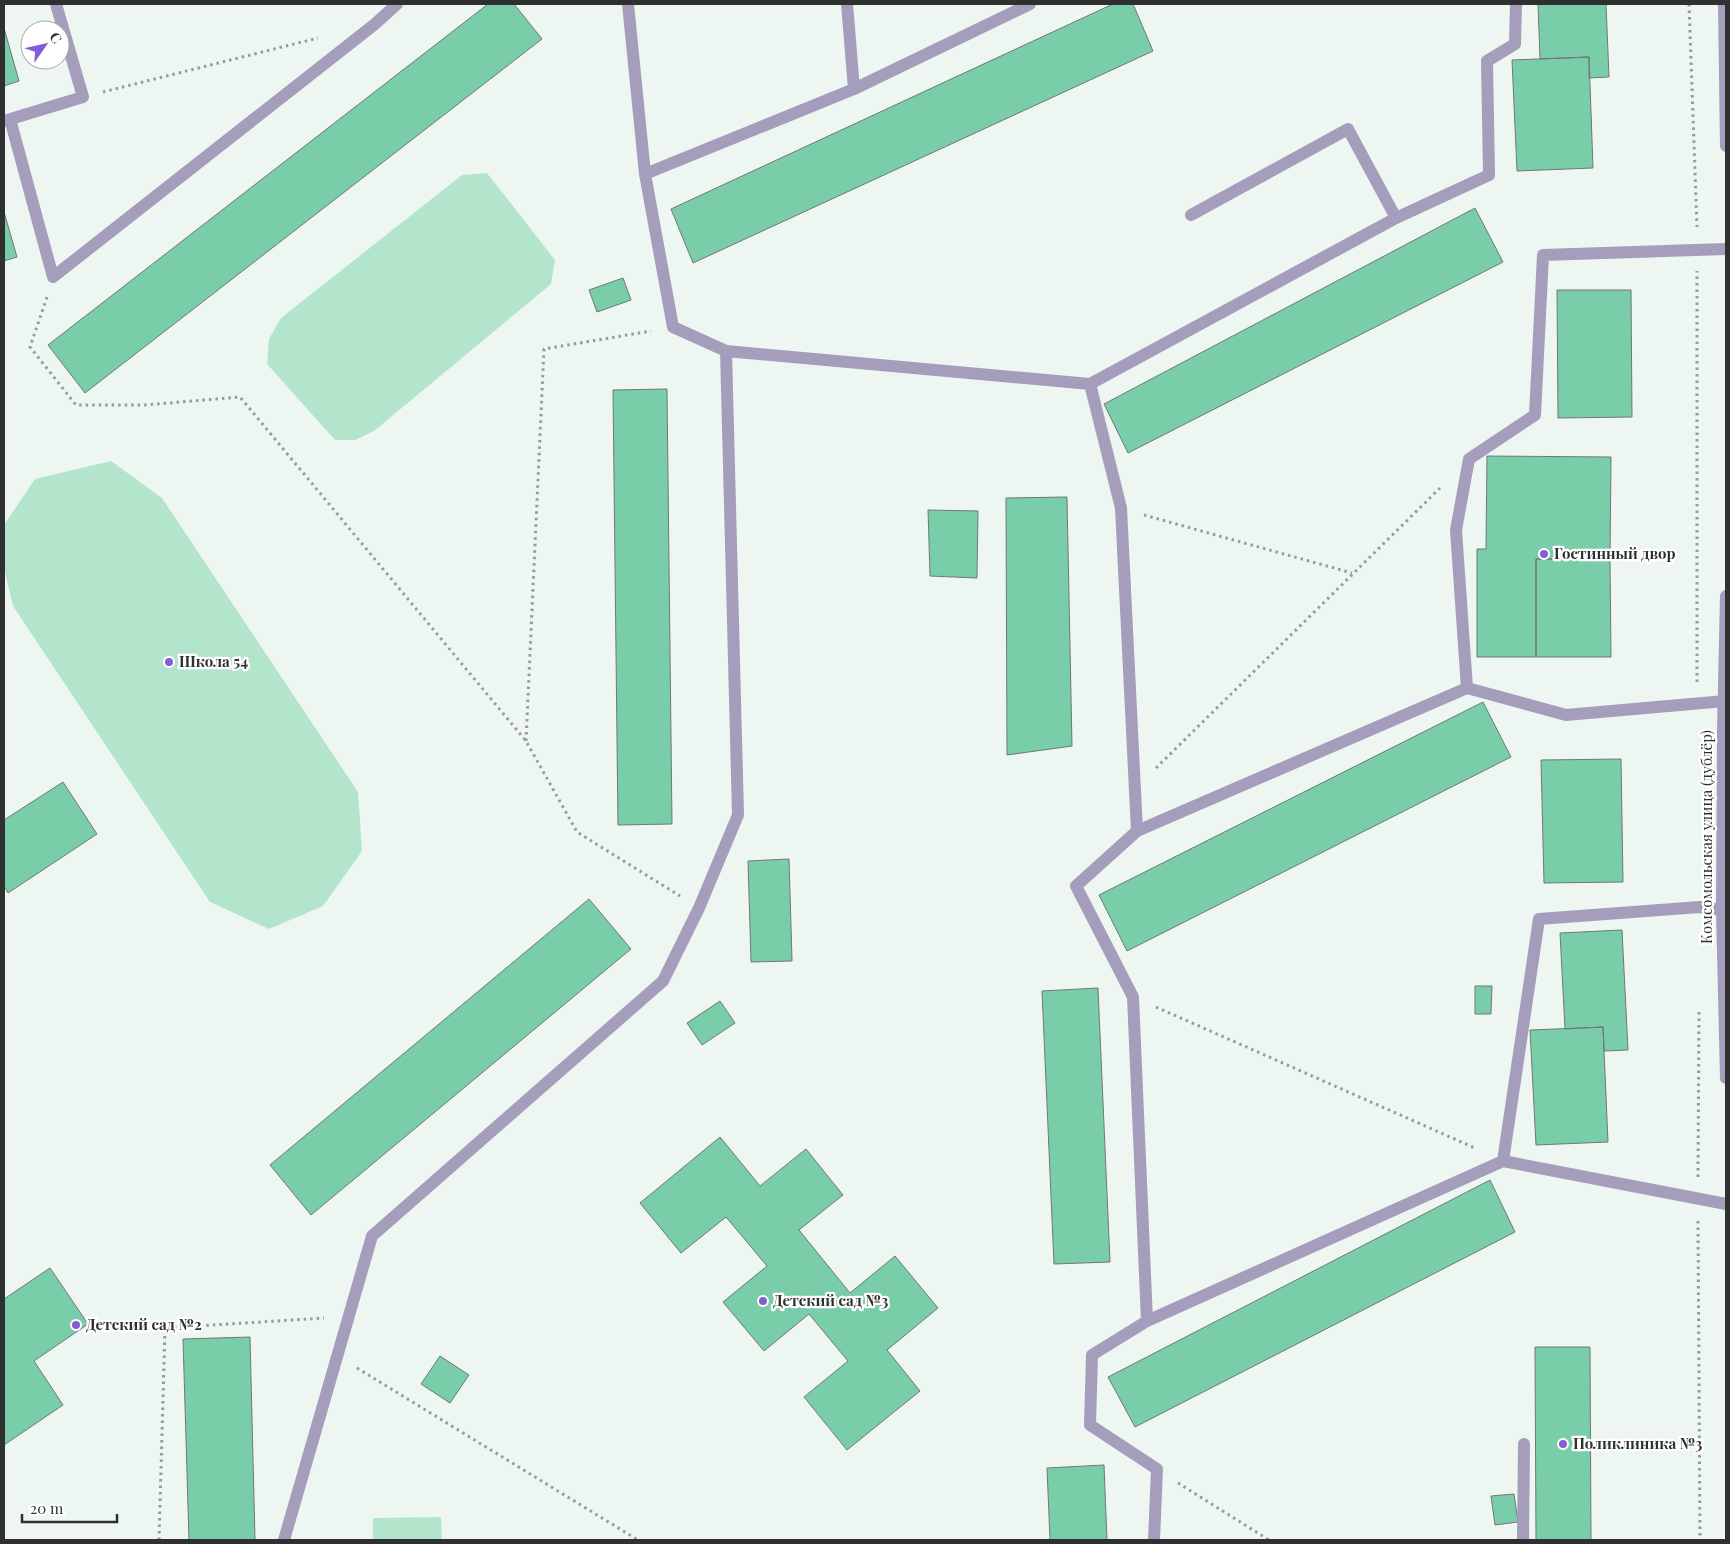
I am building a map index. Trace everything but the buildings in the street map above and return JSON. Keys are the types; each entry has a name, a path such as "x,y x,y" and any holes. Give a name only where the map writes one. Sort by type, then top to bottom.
{"street":[{"path":"56,4 84,97 7,120 53,277 397,4"},
{"path":"628,4 645,174 673,327 726,351 1090,384 1396,218 1489,175 1487,61 1515,44 1516,4"},
{"path":"846,4 854,89"},
{"path":"645,174 854,89 1030,4"},
{"path":"1724,4 1726,146"},
{"path":"1191,215 1348,129 1396,218"},
{"path":"1467,688 1456,530 1468,459 1535,415 1543,255 1726,249"},
{"path":"284,1540 372,1236 663,981 699,908 738,815 726,351"},
{"path":"1090,384 1121,508 1137,831"},
{"name":"Комсомольская улица (дублёр)","path":"1726,596 1722,910 1726,1078"},
{"path":"1147,1321 1133,997 1076,886 1137,831 1467,688 1566,716 1725,701"},
{"path":"1503,1161 1540,919 1700,907 1722,910"},
{"path":"1154,1540 1157,1469 1090,1425 1092,1355 1147,1321 1503,1161 1726,1204"},
{"path":"1524,1444 1524,1540"}],"path":[{"path":"1689,4 1697,250 1697,704"},
{"path":"84,97 318,38"},
{"path":"53,277 30,347 76,405 145,405 240,397 526,741 577,832 699,908"},
{"path":"526,741 544,349 673,327"},
{"path":"1135,789 1441,486"},
{"path":"1121,508 1353,574"},
{"path":"1133,997 1503,1161"},
{"path":"1699,1004 1697,1199 1700,1540"},
{"path":"159,1540 165,1328 348,1317"},
{"path":"337,1356 638,1540"},
{"path":"1157,1469 1269,1540"}],"green space":[{"path":"487,173 555,260 551,284 374,431 355,440 335,440 267,364 269,339 281,318 462,175"},
{"path":"111,461 162,498 358,792 362,851 323,906 269,929 210,902 13,606 4,568 4,525 35,479"},
{"path":"441,1517 442,1540 373,1540 373,1518"}],"place":[{"name":"Гостинный двор","path":"1544,554"},
{"name":"Школа 54","path":"169,662"},
{"name":"Детский сад №3","path":"763,1301"},
{"name":"Детский сад №2","path":"76,1325"},
{"name":"Поликлиника №3","path":"1563,1444"}]}
